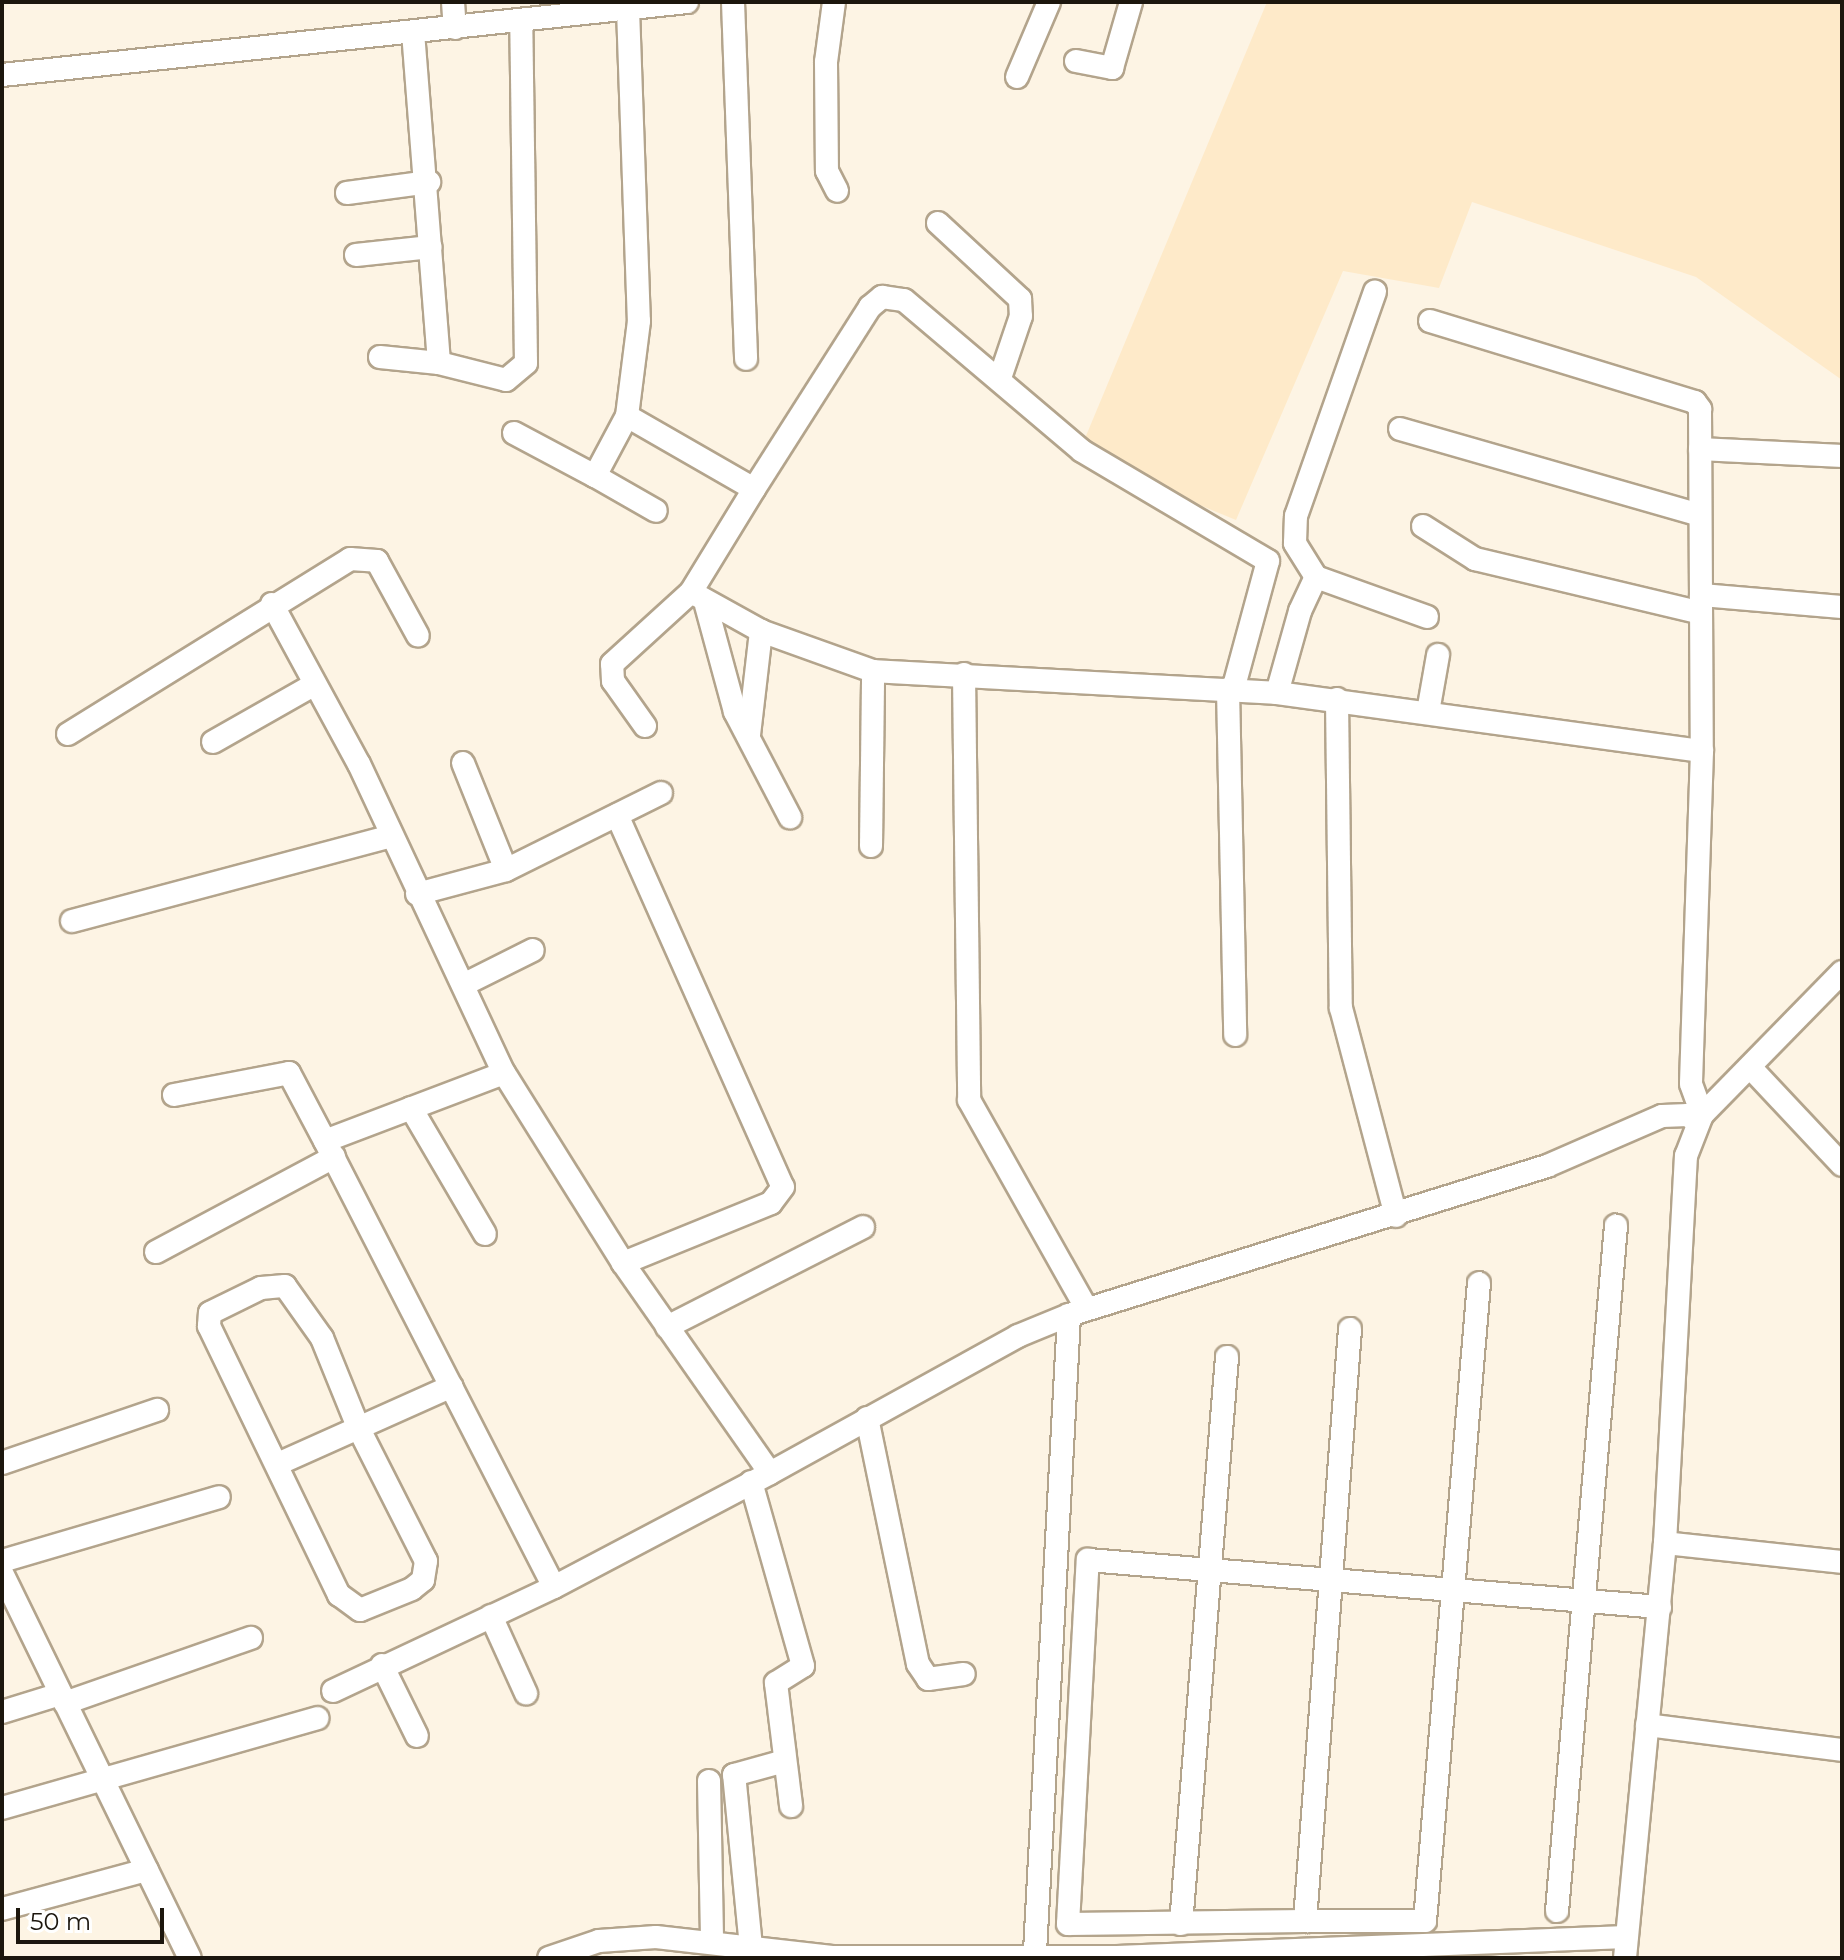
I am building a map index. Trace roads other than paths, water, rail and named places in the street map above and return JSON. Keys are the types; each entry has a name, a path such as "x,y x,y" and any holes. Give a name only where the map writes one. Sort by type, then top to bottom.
{"street":[{"path":"453,2 455,28"},
{"path":"2,75 687,2"},
{"path":"733,2 746,359"},
{"path":"834,2 826,62 827,171 837,191"},
{"path":"1017,77 1049,2"},
{"path":"1076,61 1112,68 1131,2"},
{"path":"595,476 627,416 639,321 628,9"},
{"path":"380,357 439,363 506,380 526,363 521,20"},
{"path":"413,32 429,182 439,363"},
{"path":"347,193 429,182"},
{"path":"938,223 1020,299 1021,316 1000,378"},
{"path":"356,255 431,247"},
{"path":"1375,292 1296,516 1295,543 1316,577 1427,617"},
{"path":"645,726 620,694 612,664 698,599 754,489 882,297 904,300 1000,378 1082,451 1268,561 1231,689 1235,1035"},
{"path":"1430,321 1695,402 1700,449 1702,751 1691,1084 1700,1119"},
{"path":"627,416 754,489"},
{"path":"1400,429 1700,515"},
{"path":"514,433 656,511"},
{"path":"1700,449 1842,456"},
{"path":"1423,526 1475,559 1701,604 1842,607"},
{"path":"68,734 272,604 362,556 377,561 418,636"},
{"path":"1277,693 1300,611 1316,577"},
{"path":"698,599 761,631 873,671 1277,693 1702,751"},
{"path":"698,599 715,652 749,735 790,817"},
{"path":"272,604 391,836 504,1073 760,1478 803,1666 776,1683 791,1806"},
{"path":"749,735 761,631"},
{"path":"1428,712 1438,655"},
{"path":"871,846 873,671"},
{"path":"964,674 969,1100 1078,1312 1035,1952"},
{"path":"213,742 315,684"},
{"path":"1337,699 1341,1008 1396,1216"},
{"path":"463,763 506,870"},
{"path":"417,894 506,870 661,793"},
{"path":"617,815 783,1187 771,1203 623,1263"},
{"path":"72,921 391,836"},
{"path":"463,985 533,950"},
{"path":"549,1958 617,1939 712,1942 792,1956 1035,1952 1116,1957 1626,1948 1665,1543 1686,1156 1700,1119 1842,972"},
{"path":"1750,1067 1842,1165"},
{"path":"174,1095 289,1073 554,1587"},
{"path":"156,1252 329,1149 411,1108 504,1073"},
{"path":"411,1108 485,1234"},
{"path":"333,1691 382,1665 554,1587 867,1418 1078,1312 1396,1216 1547,1166 1662,1116 1688,1115 1700,1119"},
{"path":"1557,1911 1616,1226"},
{"path":"667,1327 863,1227"},
{"path":"1479,1283 1451,1588 1427,1919 1068,1924 1085,1568 1097,1557 1451,1588 1660,1607"},
{"path":"285,1286 294,1291 322,1338 359,1429 426,1561 423,1580 412,1589 360,1610 346,1603 280,1463 209,1326 210,1313 261,1288 285,1286"},
{"path":"1305,1921 1327,1577 1350,1329"},
{"path":"1181,1924 1227,1357"},
{"path":"280,1463 452,1386"},
{"path":"2,1463 157,1410"},
{"path":"867,1418 918,1664 928,1679 964,1674"},
{"path":"2,1561 219,1497"},
{"path":"1665,1543 1842,1562"},
{"path":"2,1573 190,1958"},
{"path":"491,1616 526,1693"},
{"path":"2,1712 62,1699 251,1638"},
{"path":"382,1665 417,1736"},
{"path":"2,1808 317,1718"},
{"path":"1647,1725 1842,1750"},
{"path":"751,1947 734,1775 785,1761"},
{"path":"709,1781 712,1942"},
{"path":"2,1909 147,1870"}]}
